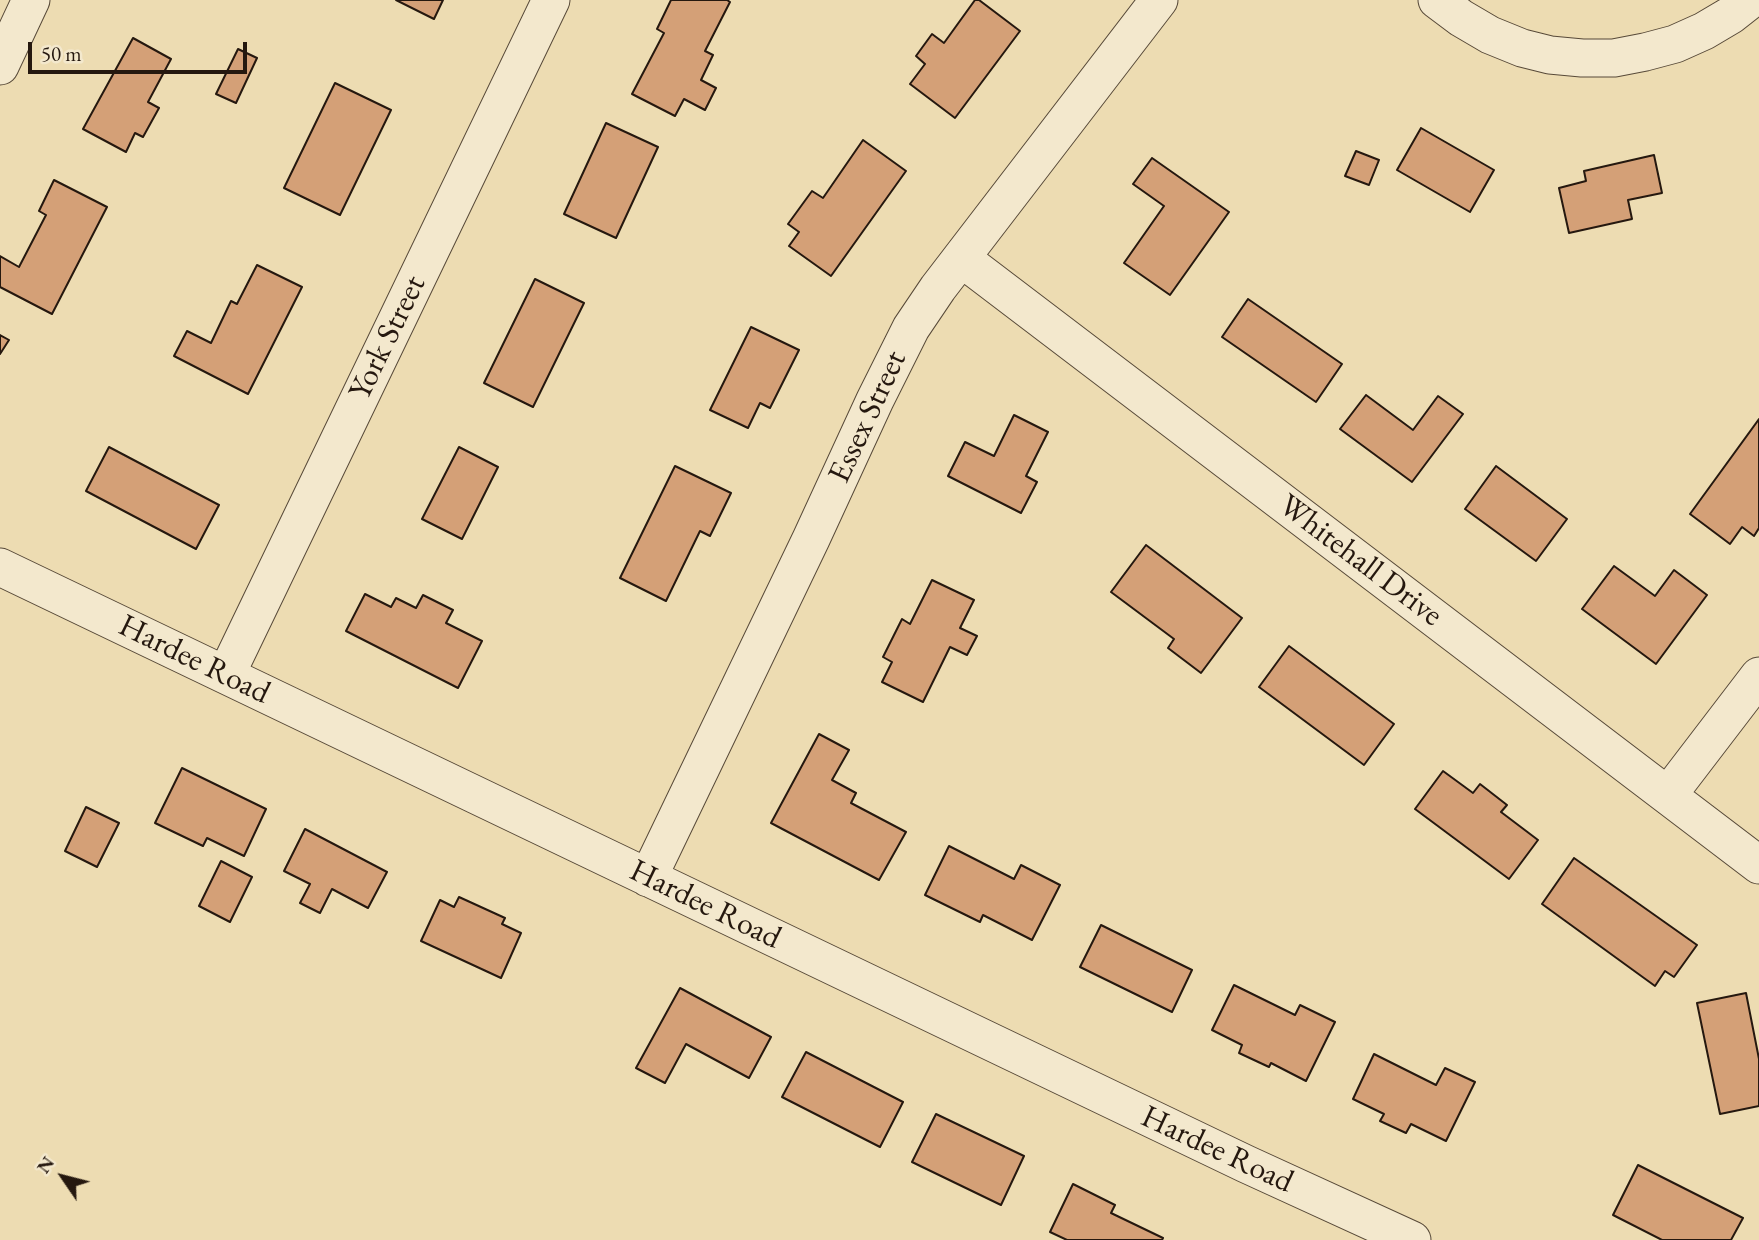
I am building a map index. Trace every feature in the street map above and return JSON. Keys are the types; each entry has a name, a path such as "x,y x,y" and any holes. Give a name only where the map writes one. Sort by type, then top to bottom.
{"street":[{"path":"0,66 32,0"},
{"name":"York Street","path":"226,675 551,0"},
{"name":"Essex Street","path":"648,878 905,340 938,288 1159,0"},
{"path":"1437,0 1461,18 1511,44 1550,55 1614,58 1675,44 1713,26 1750,0"},
{"name":"Whitehall Drive","path":"961,258 1759,865"},
{"name":"Hardee Road","path":"0,567 1246,1164 1412,1240"},
{"path":"1668,795 1759,676"}],"building":[{"path":"396,0 443,0 434,19"},
{"path":"671,0 730,2 705,51 713,55 701,80 716,88 705,110 684,99 675,116 632,94 664,33 657,29"},
{"path":"975,0 979,0 1020,31 955,118 910,84 925,64 916,56 932,34 944,43"},
{"path":"133,38 171,59 148,102 159,108 143,137 135,133 126,152 83,129"},
{"path":"238,49 257,58 236,103 216,94"},
{"path":"335,83 391,110 340,215 284,188"},
{"path":"606,123 658,147 616,238 564,214"},
{"path":"1421,128 1494,170 1470,212 1397,170"},
{"path":"863,140 906,171 831,276 789,246 799,232 788,224 812,191 823,198"},
{"path":"1356,151 1379,160 1369,185 1345,176"},
{"path":"1654,155 1662,193 1628,200 1632,219 1569,233 1559,188 1586,181 1584,171"},
{"path":"1152,158 1229,212 1170,295 1124,263 1164,206 1133,184"},
{"path":"54,180 107,207 52,314 0,287 0,256 19,267 46,215 39,211"},
{"path":"257,265 302,287 248,394 174,356 187,331 211,343 231,301 237,304"},
{"path":"535,279 584,303 533,407 484,383"},
{"path":"1248,299 1342,364 1316,402 1222,337"},
{"path":"751,327 799,350 770,408 760,403 748,428 710,410"},
{"path":"0,335 9,340 0,354"},
{"path":"1366,395 1413,430 1438,396 1463,414 1412,482 1340,429"},
{"path":"1014,415 1048,432 1026,476 1037,482 1021,513 948,476 965,442 994,456"},
{"path":"1759,419 1759,528 1754,536 1742,527 1730,544 1690,514"},
{"path":"109,447 219,505 196,549 86,491"},
{"path":"459,447 498,467 462,539 422,519"},
{"path":"675,466 731,493 710,536 700,531 666,601 620,578"},
{"path":"1496,466 1567,519 1536,561 1465,509"},
{"path":"1146,545 1242,618 1201,673 1168,648 1174,639 1111,592"},
{"path":"1614,566 1655,596 1674,570 1707,595 1656,664 1582,609"},
{"path":"932,580 974,600 960,628 977,636 967,655 950,647 923,702 882,682 892,662 883,657 902,619 910,624"},
{"path":"365,594 391,607 396,598 416,608 423,595 453,610 446,623 482,641 458,688 346,631"},
{"path":"1289,646 1394,724 1364,765 1259,687"},
{"path":"819,734 849,750 832,780 856,793 851,803 906,832 879,880 771,823"},
{"path":"182,768 266,809 244,856 207,838 203,846 155,823"},
{"path":"1443,771 1473,793 1480,784 1507,805 1501,812 1538,840 1509,879 1415,809"},
{"path":"86,807 119,823 97,867 65,851"},
{"path":"305,829 387,872 368,908 332,889 320,913 300,903 310,884 284,871"},
{"path":"949,846 1014,879 1021,865 1060,885 1032,940 983,915 980,922 925,895"},
{"path":"1574,858 1697,945 1674,977 1665,971 1655,986 1542,904"},
{"path":"221,861 252,877 230,922 199,906"},
{"path":"459,897 505,918 502,924 521,933 501,978 421,941 440,900 454,907"},
{"path":"1101,925 1192,970 1172,1012 1080,967"},
{"path":"1234,985 1295,1015 1300,1005 1335,1022 1306,1081 1271,1063 1269,1067 1239,1053 1242,1045 1212,1030"},
{"path":"680,988 771,1037 749,1078 686,1044 665,1083 636,1068"},
{"path":"1746,993 1759,1059 1759,1106 1720,1114 1697,1003"},
{"path":"806,1052 903,1102 880,1147 782,1097"},
{"path":"1374,1054 1436,1085 1445,1068 1475,1082 1446,1141 1411,1124 1406,1133 1380,1121 1384,1114 1353,1099"},
{"path":"936,1114 1024,1156 1001,1205 912,1162"},
{"path":"1638,1165 1743,1218 1731,1240 1662,1240 1613,1215"},
{"path":"1073,1184 1115,1205 1111,1213 1163,1238 1162,1240 1067,1240 1050,1232"}]}
